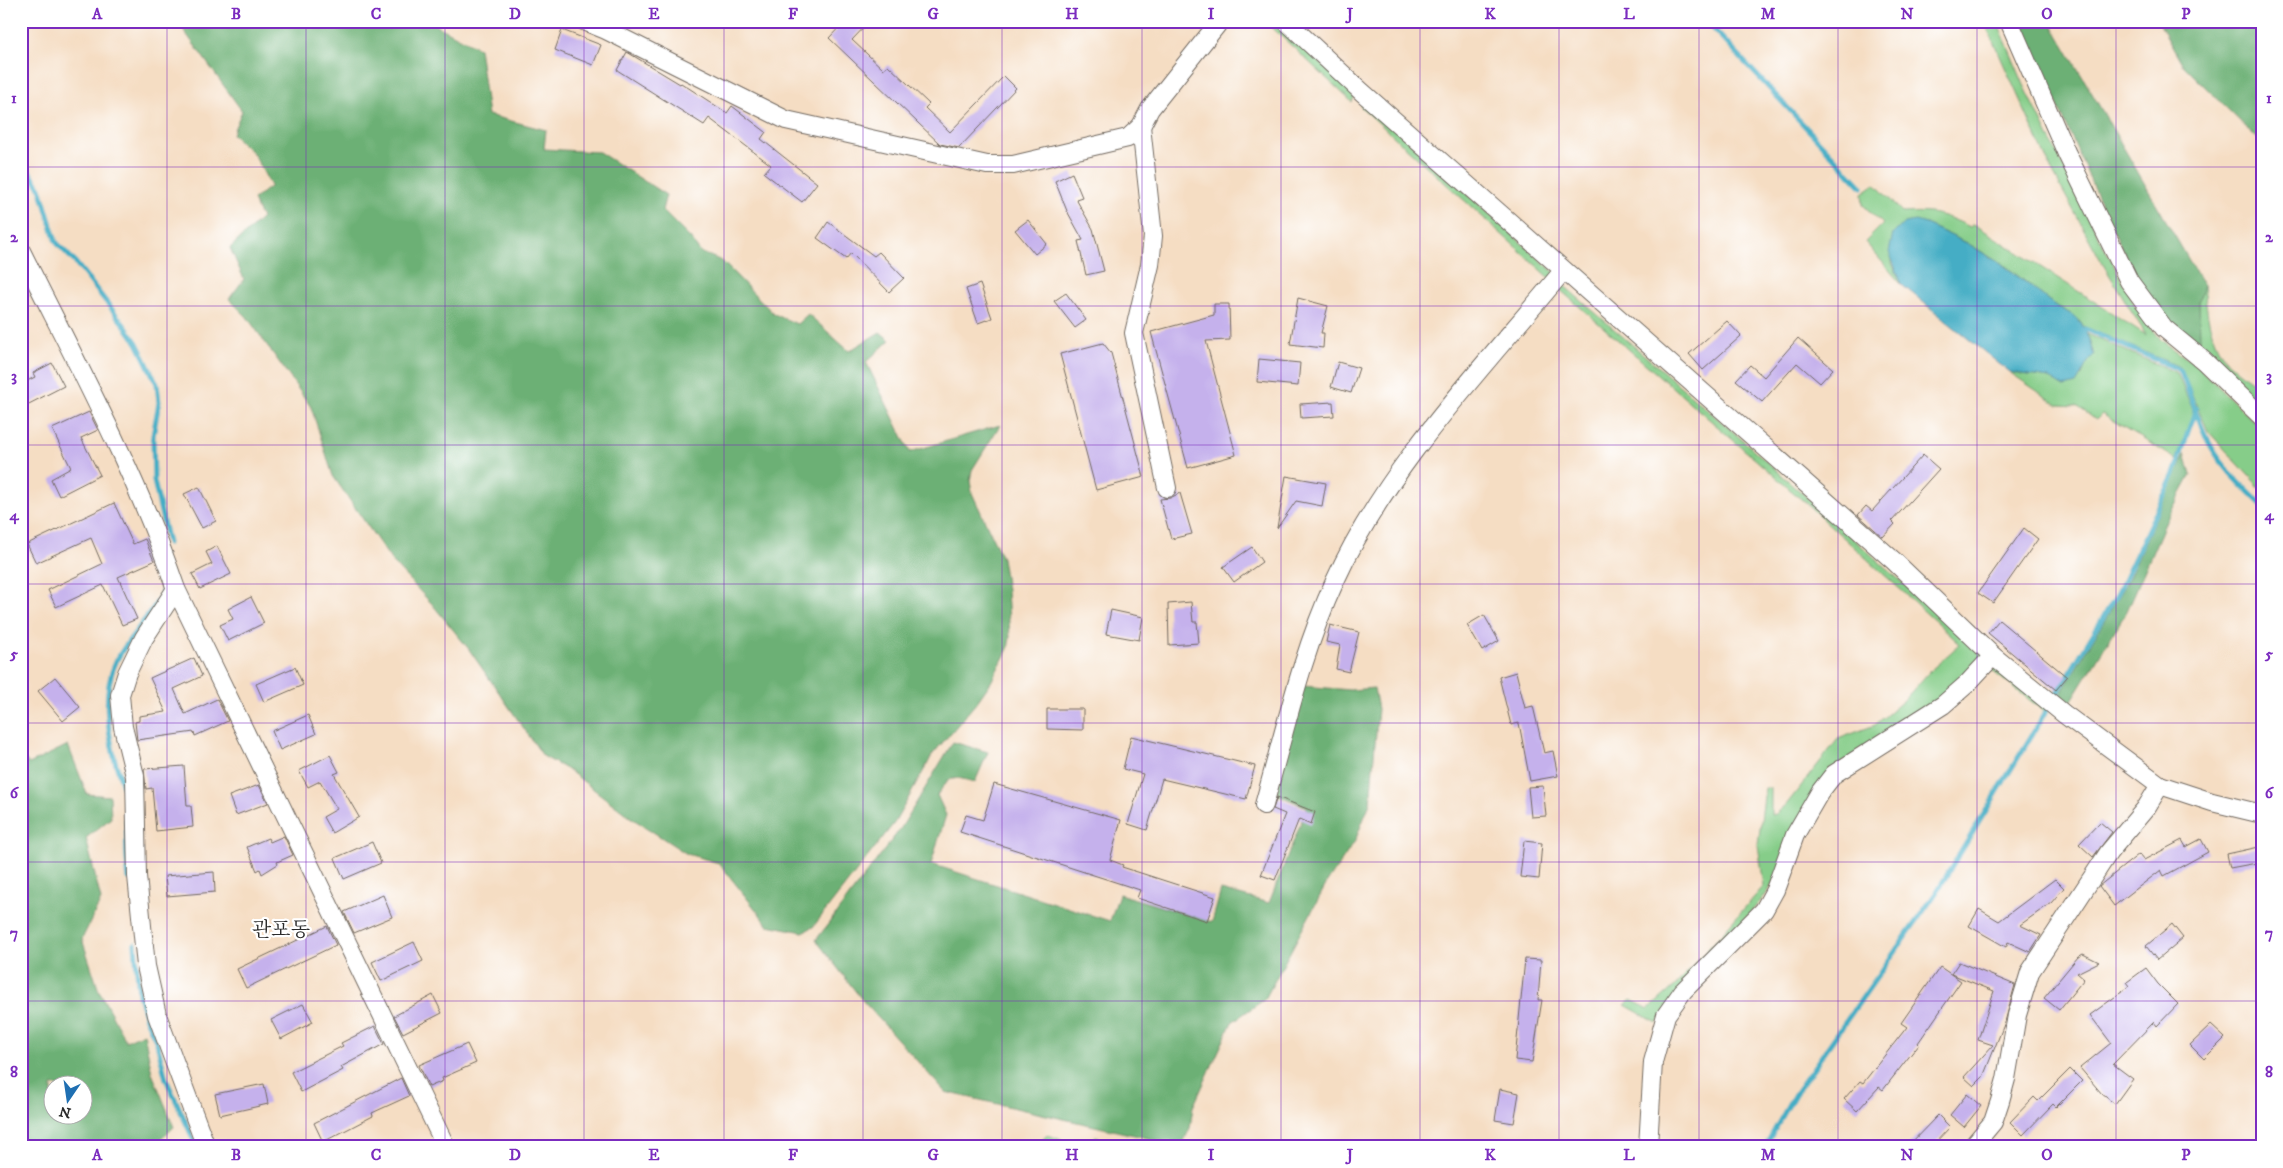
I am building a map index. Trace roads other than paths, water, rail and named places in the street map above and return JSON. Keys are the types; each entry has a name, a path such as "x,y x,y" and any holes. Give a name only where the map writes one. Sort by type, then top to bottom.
{"street":[{"path":"584,21 786,120 987,165 1013,165 1084,150 1128,138 1141,126 1150,109 1220,21"},
{"path":"1286,21 1362,92 1563,271 1887,555 1993,656 2064,714 2160,785 2204,800 2262,814"},
{"path":"2009,21 2067,154 2129,281 2164,328 2204,361 2262,417"},
{"path":"1141,126 1153,236 1150,265 1134,333 1167,488"},
{"path":"21,251 112,436 162,548 176,589 446,1147"},
{"path":"1264,805 1311,638 1336,580 1363,526 1393,479 1563,271"},
{"path":"176,589 144,638 126,672 120,695 123,727 135,776 137,876 146,966 157,1016 206,1147"},
{"path":"1648,1147 1653,1062 1666,1015 1683,991 1764,910 1775,890 1795,835 1820,792 1834,774 1943,705 1967,684 1993,656"},
{"path":"1972,1147 1993,1122 2006,1079 2017,1015 2030,972 2109,852 2146,808 2160,785"}],"water":[{"path":"1916,221 1967,243 2006,267 2053,304 2076,317 2085,329 2094,355 2076,384 2064,387 2049,378 2009,372 1902,285 1889,252 1893,234 1904,223"}],"waterway":[{"path":"1706,21 1862,187"},
{"path":"21,159 40,188 56,242 75,262 125,326 137,343 157,384 159,402 153,436 154,481 168,543"},
{"path":"2085,329 2180,370 2204,432 2221,462 2262,505"},
{"path":"1765,1147 1795,1094 1936,893 2118,593 2174,474 2196,408"},
{"path":"129,878 125,802 110,737 107,700 115,664 127,643 157,602 166,580"},
{"path":"135,944 139,995 146,1019 157,1043 166,1079 197,1147"}],"district":[{"name":"관포동","path":"281,929"}]}
